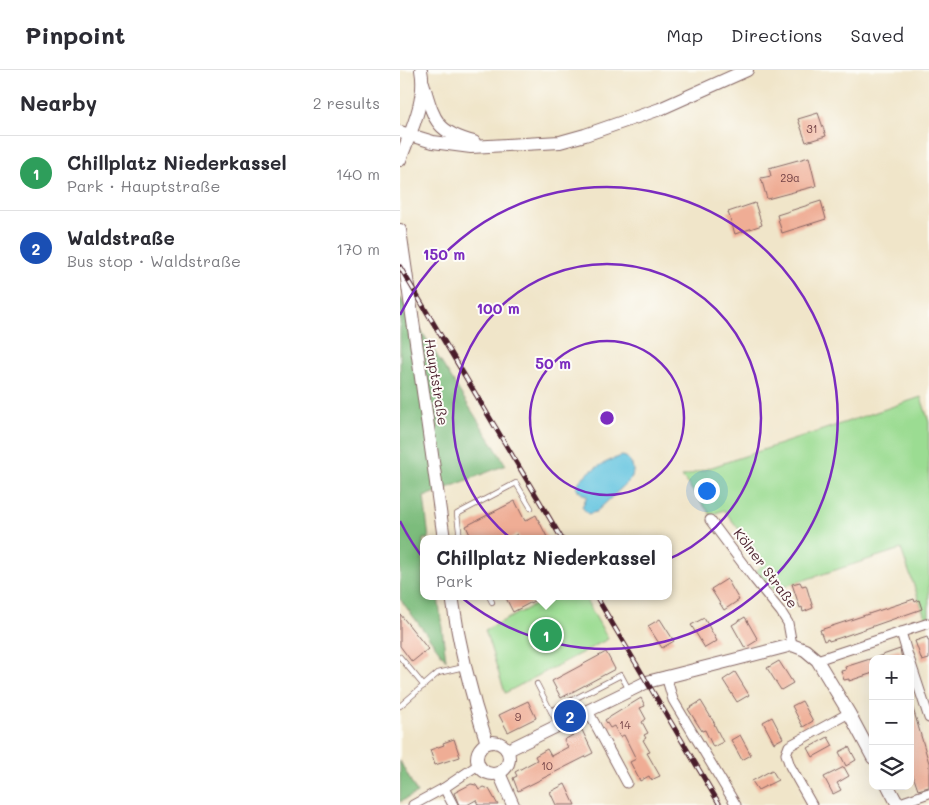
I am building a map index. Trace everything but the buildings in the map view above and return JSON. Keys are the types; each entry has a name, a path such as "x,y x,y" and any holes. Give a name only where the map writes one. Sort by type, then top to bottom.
{"street":[{"path":"421,70 431,111 444,130 456,137 491,147"},
{"path":"405,134 453,146 491,147 560,142 660,109 747,70"},
{"path":"400,160 405,134 417,113 423,83"},
{"name":"Hauptstraße","path":"400,230 407,296 443,535"},
{"name":"Kölner Straße","path":"710,520 781,612 788,623 792,645"},
{"path":"452,600 455,621 466,667 487,743"},
{"path":"817,660 929,623"},
{"path":"901,632 908,655"},
{"path":"508,750 646,682 792,645 805,650 817,660 869,750"},
{"path":"914,672 929,718"},
{"path":"666,676 673,700 736,805"},
{"path":"588,711 627,783"},
{"path":"812,805 790,766 786,754 789,746 849,713"},
{"path":"498,742 508,750 509,761 504,771 499,774 487,773 478,765 478,752 487,743 498,742"},
{"path":"414,805 478,765"},
{"path":"499,774 513,805"},
{"path":"444,788 453,805"},
{"path":"890,790 897,804 929,793"}],"lane":[{"path":"460,535 457,514 516,483 530,508"},
{"path":"400,657 424,686"},
{"path":"400,706 438,673 466,667"},
{"path":"551,711 621,675 629,690"},
{"path":"537,684 558,726"}],"green space":[{"path":"400,297 506,465 424,497 429,535 420,535 420,600 438,600 446,660 400,599"},
{"path":"921,397 929,422 929,616 925,617 901,549 773,590 756,571 765,563 724,510 711,515 682,477"},
{"path":"545,600 586,600 608,639 505,693 485,630"},
{"path":"400,761 417,793 400,802"}],"water":[{"path":"622,456 626,457 632,464 633,473 631,479 596,512 588,514 582,507 587,496 576,488 578,483 595,468"}],"railway":[{"path":"400,267 560,535"},
{"path":"598,600 720,805"}],"place":[{"name":"Chillplatz Niederkassel","path":"546,635"},
{"name":"Waldstraße","path":"570,716"}]}
